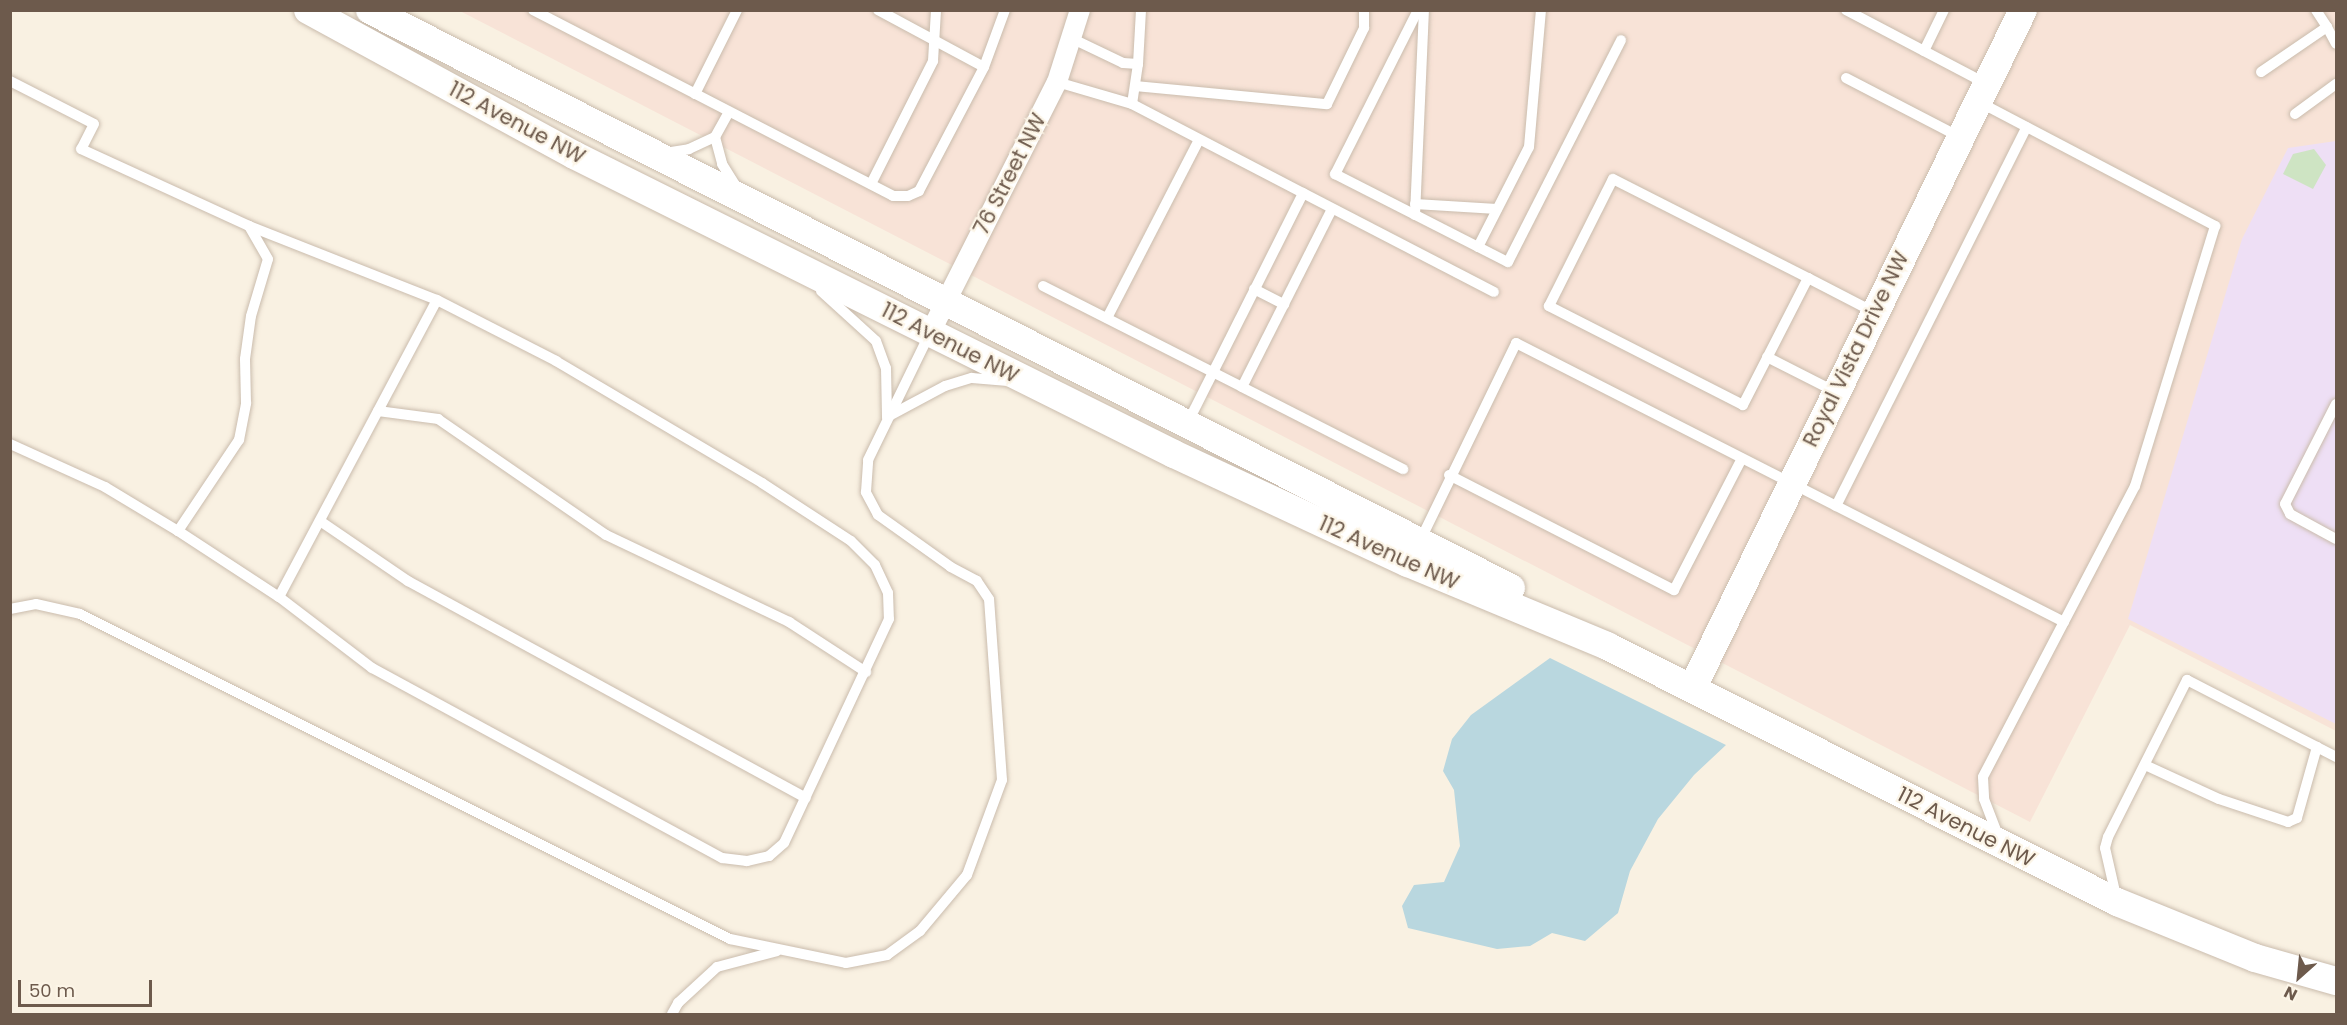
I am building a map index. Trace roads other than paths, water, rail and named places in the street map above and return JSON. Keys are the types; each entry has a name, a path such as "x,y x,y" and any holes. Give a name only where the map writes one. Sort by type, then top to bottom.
{"street":[{"name":"112 Avenue NW","path":"308,10 574,154 1026,382 1408,563 1607,646 2117,902 2255,958 2337,981"},
{"name":"112 Avenue NW","path":"370,10 1514,589 1607,646"},
{"name":"76 Street NW","path":"930,333 1057,82 1073,39 1080,10"},
{"name":"Royal Vista Drive NW","path":"1692,689 1875,313 1958,136 2023,10"}],"lane":[{"path":"533,10 893,196 919,191 984,67 1005,10"},
{"path":"695,94 737,10"},
{"path":"878,10 984,67"},
{"path":"871,184 933,61 936,10"},
{"path":"1132,104 1138,64 1141,10"},
{"path":"1135,86 1327,104 1364,28 1365,10"},
{"path":"1418,10 1335,174 1415,209 1478,247 1508,262 1621,40"},
{"path":"1415,209 1424,10"},
{"path":"1478,247 1529,147 1541,10"},
{"path":"1846,10 1923,51 2026,127 2215,226 2136,486 1983,777 1984,799 2001,845"},
{"path":"1923,51 1944,10"},
{"path":"2316,10 2337,45"},
{"path":"2261,72 2327,27"},
{"path":"1073,39 1123,63 1138,64"},
{"path":"1846,78 1958,136"},
{"path":"10,81 94,124 81,149 249,226 437,300 556,361 851,541 875,565 888,593 889,619 784,843 769,856 747,861 722,858 372,668 279,597 178,531 105,487 10,444"},
{"path":"1057,82 1132,104 1494,292"},
{"path":"2295,114 2337,84"},
{"path":"656,155 689,149 715,137 729,112"},
{"path":"1836,506 2026,127"},
{"path":"715,137 722,164 745,201"},
{"path":"1107,318 1199,140"},
{"path":"1808,278 1743,405 1549,306 1613,179 1808,278 1875,313"},
{"path":"1187,424 1303,193"},
{"path":"1242,387 1332,209"},
{"path":"1415,209 1497,209"},
{"path":"178,531 239,440 246,403 245,359 251,316 268,259 249,226"},
{"path":"781,258 876,341 886,368 887,417"},
{"path":"1043,286 1403,469"},
{"path":"1254,289 1284,304"},
{"path":"279,597 437,300"},
{"path":"10,609 36,604 80,614 730,939 777,951 846,963 887,956 920,931 967,874 1002,780 989,599 977,581 951,567 878,515 866,492 868,460 930,333"},
{"path":"1420,541 1449,475 1516,343 2064,622"},
{"path":"1767,357 1836,392"},
{"path":"887,417 945,386 972,378 1026,382"},
{"path":"2337,404 2285,504 2290,514 2337,539"},
{"path":"378,411 438,419 606,535 789,622 866,672"},
{"path":"1449,475 1674,590 1742,458"},
{"path":"320,520 408,581 806,798"},
{"path":"2117,902 2105,848 2187,680 2337,758"},
{"path":"2145,765 2219,800 2288,822 2297,818 2317,747"},
{"path":"672,1014 678,1004 717,967 777,951"}],"water":[{"path":"1550,658 1726,745 1694,775 1658,819 1630,871 1618,913 1585,941 1552,933 1530,946 1497,949 1408,928 1402,906 1414,885 1444,882 1460,846 1454,790 1443,771 1452,739 1471,715"}]}
